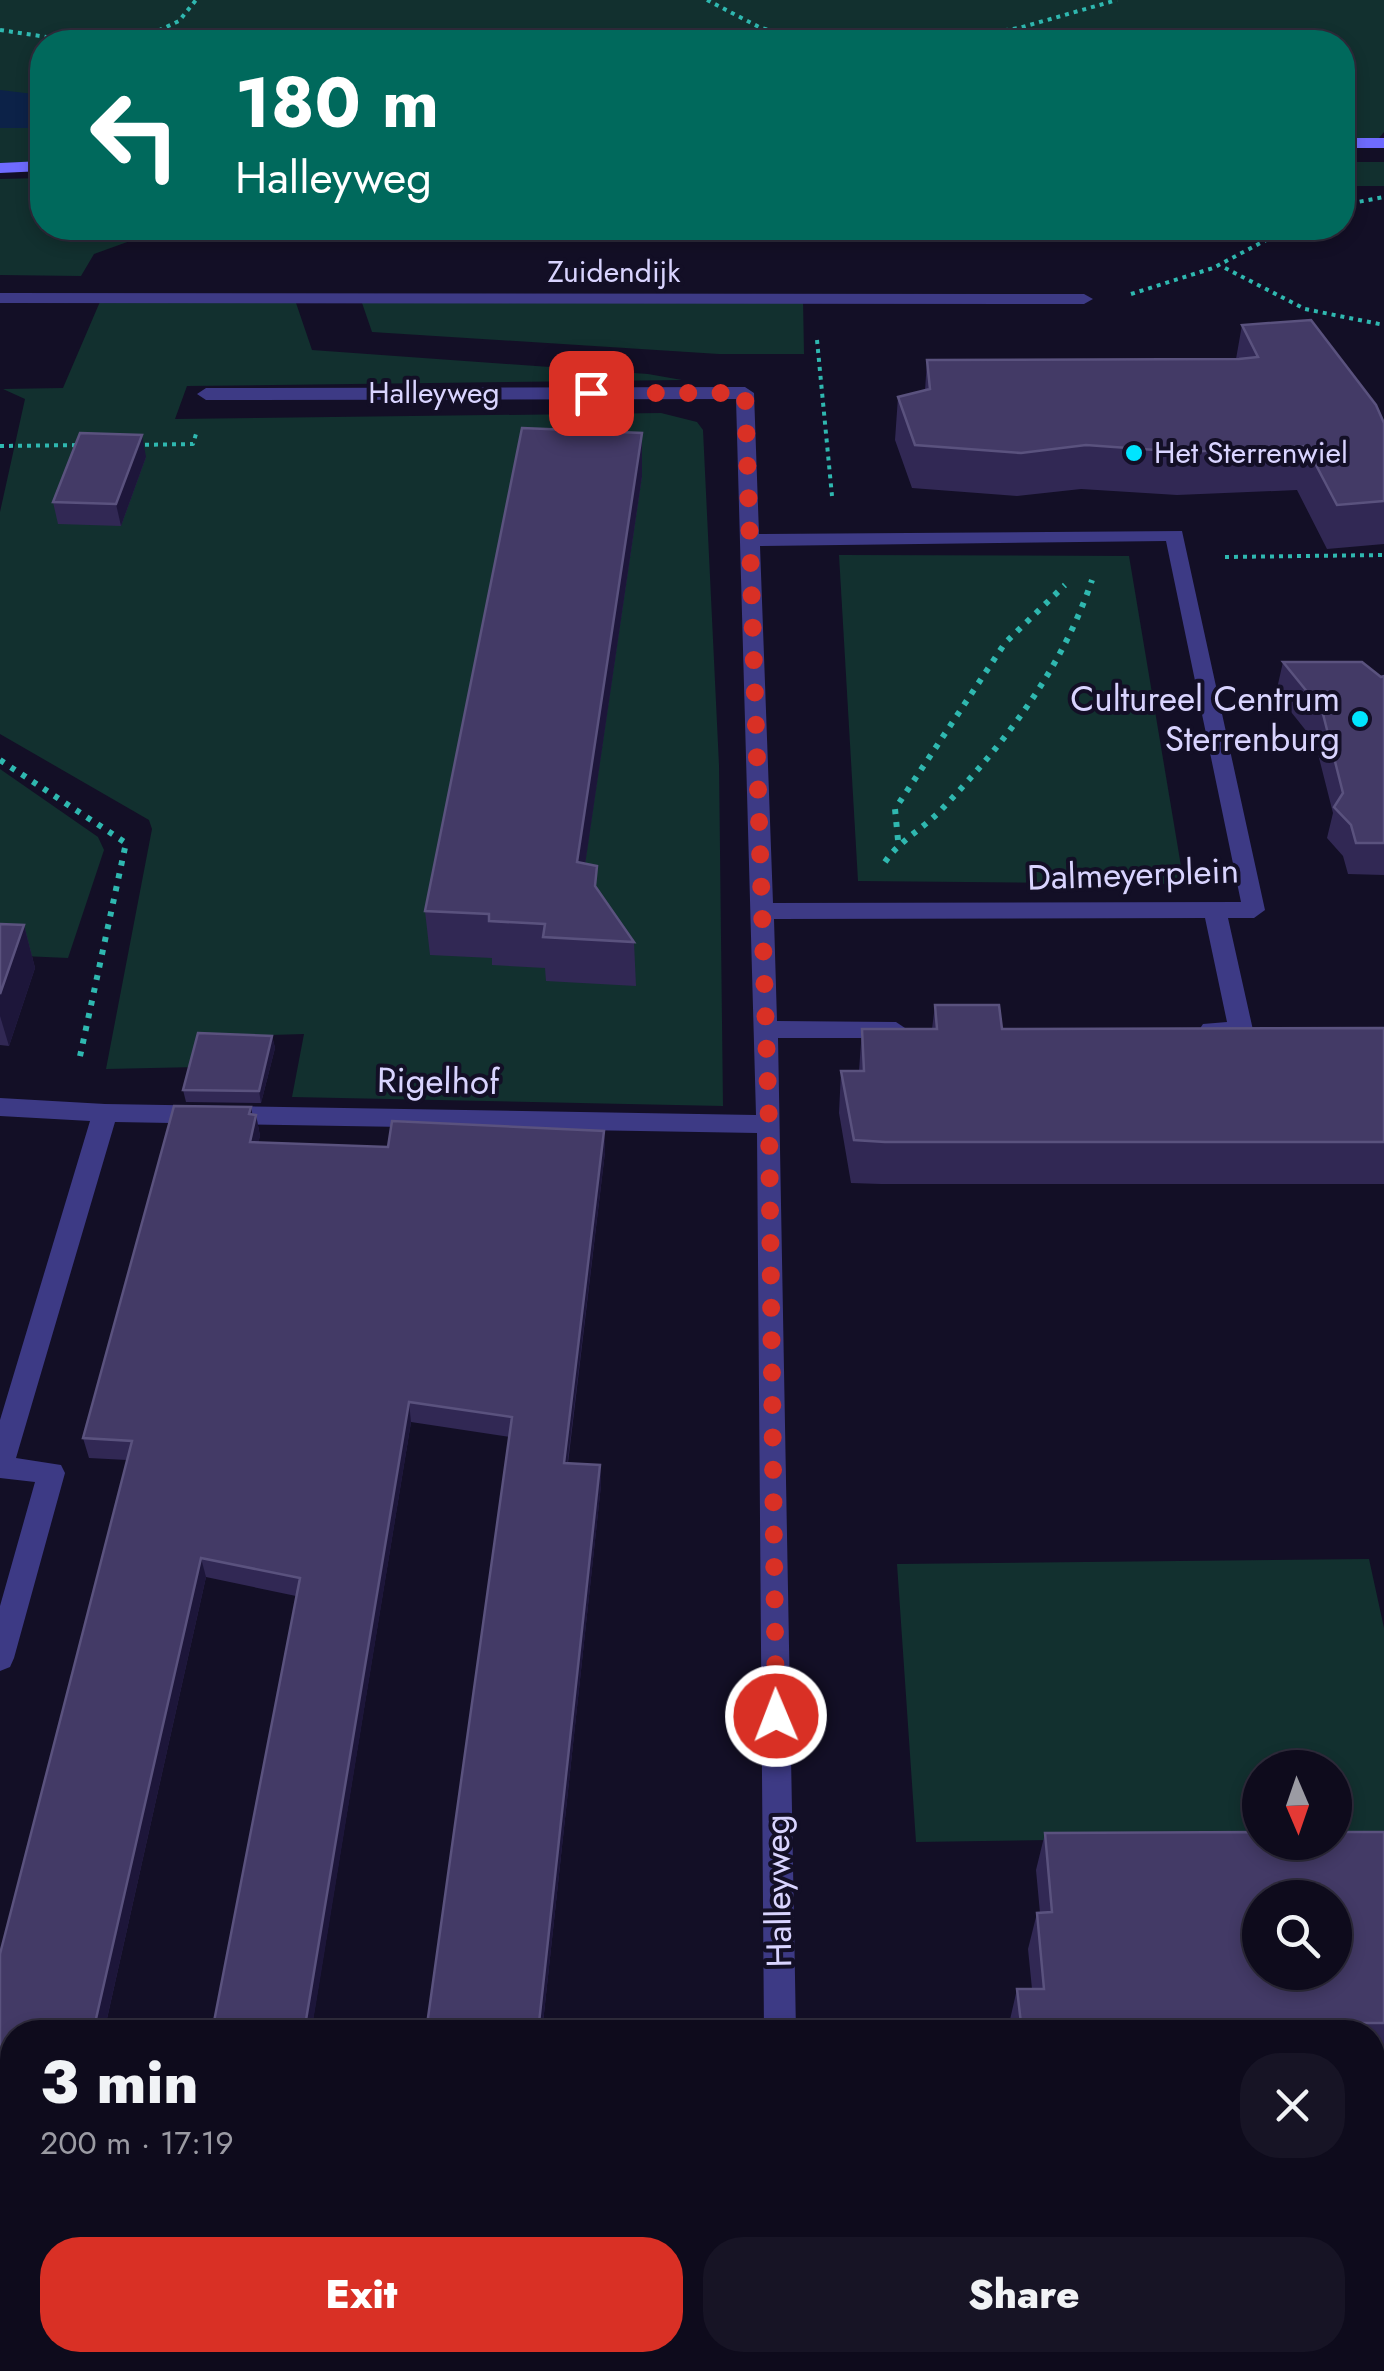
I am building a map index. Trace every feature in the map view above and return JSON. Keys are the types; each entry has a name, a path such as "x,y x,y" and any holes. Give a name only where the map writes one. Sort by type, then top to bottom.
{"street":[{"path":"1355,142 1384,142"},
{"path":"0,168 30,167"},
{"name":"Zuidendijk","path":"0,298 1084,299"},
{"name":"Halleyweg","path":"206,394 745,393 769,1124 780,2020"},
{"path":"750,540 1175,535 1181,557"},
{"name":"Dalmeyerplein","path":"762,911 1254,910 1181,557"},
{"path":"1182,1030 1241,1030 1215,910"},
{"path":"766,1029 924,1030"},
{"name":"Rigelhof","path":"0,1107 105,1113 769,1124"},
{"path":"0,1658 51,1473 0,1466 105,1113"}],"path":[{"path":"160,30 179,21 196,0"},
{"path":"707,0 769,30"},
{"path":"1007,30 1117,0"},
{"path":"0,30 30,37"},
{"path":"1355,204 1384,198"},
{"path":"1084,299 1181,285 1224,267 1269,240"},
{"path":"1224,267 1305,309 1384,324"},
{"path":"816,340 834,538"},
{"path":"136,445 194,444 206,394"},
{"path":"0,446 97,445"},
{"path":"1181,557 1384,555"},
{"path":"856,911 898,840 924,828 992,756 1080,620 1094,570 1082,576"},
{"path":"898,840 894,809 1006,644 1056,590 1069,583"},
{"path":"0,760 126,843 66,1110"}],"green space":[{"path":"0,0 1384,0 1384,132 1379,138 1355,139 1355,30 30,30 30,162 0,163"},
{"path":"1355,162 1384,162 1384,186 1355,186"},
{"path":"30,178 30,240 133,240 94,254 81,276 0,275 0,179"},
{"path":"102,297 294,297 312,350 648,374 682,380 187,386 175,419 661,413 697,422 703,430 719,765 723,1106 292,1097 304,1034 202,1037 198,1067 106,1069 152,829 149,820 0,734 0,512 25,399 3,389 63,388"},
{"path":"360,297 803,300 804,354 719,354 372,332"},
{"path":"839,555 1129,556 1184,884 858,881"},
{"path":"0,769 98,837 104,850 68,958 0,955"},
{"path":"1369,1559 1384,1628 1384,1835 1352,1836 1352,1750 1242,1750 1242,1837 916,1842 897,1564"}],"water":[{"path":"0,90 30,94 30,128 0,128"}],"building":[{"path":"1311,320 1376,405 1384,423 1384,501 1337,505 1306,446 1184,452 1086,445 1021,453 915,445 898,397 930,389 927,360 1239,359 1258,357 1242,325"},
{"path":"522,428 642,433 577,862 597,866 595,886 634,942 543,937 545,924 489,921 489,914 425,911"},
{"path":"80,433 142,435 116,504 53,502"},
{"path":"1283,662 1362,662 1384,676 1384,843 1356,843 1351,825 1334,807 1343,793 1322,710"},
{"path":"0,924 24,925 0,994"},
{"path":"935,1005 999,1005 1002,1029 1384,1028 1384,1142 854,1140 841,1071 864,1071 862,1029 937,1029"},
{"path":"198,1033 272,1036 259,1091 183,1090"},
{"path":"174,1106 251,1107 249,1114 256,1115 250,1142 388,1147 392,1121 604,1131 564,1463 600,1465 539,2020 428,2020 512,1417 409,1402 306,2020 214,2020 300,1578 201,1558 96,2020 0,2020 0,1954 132,1441 83,1438"},
{"path":"1242,1832 1242,1860 1352,1860 1352,1832 1384,1832 1384,2020 1021,2020 1017,1989 1044,1989 1037,1913 1052,1912 1045,1833"}],"place":[{"name":"Het Sterrenwiel","path":"1134,453"},
{"name":"Cultureel Centrum Sterrenburg","path":"1360,719"}],"route":[{"path":"591,393 745,393 769,1124 776,1716"}]}
